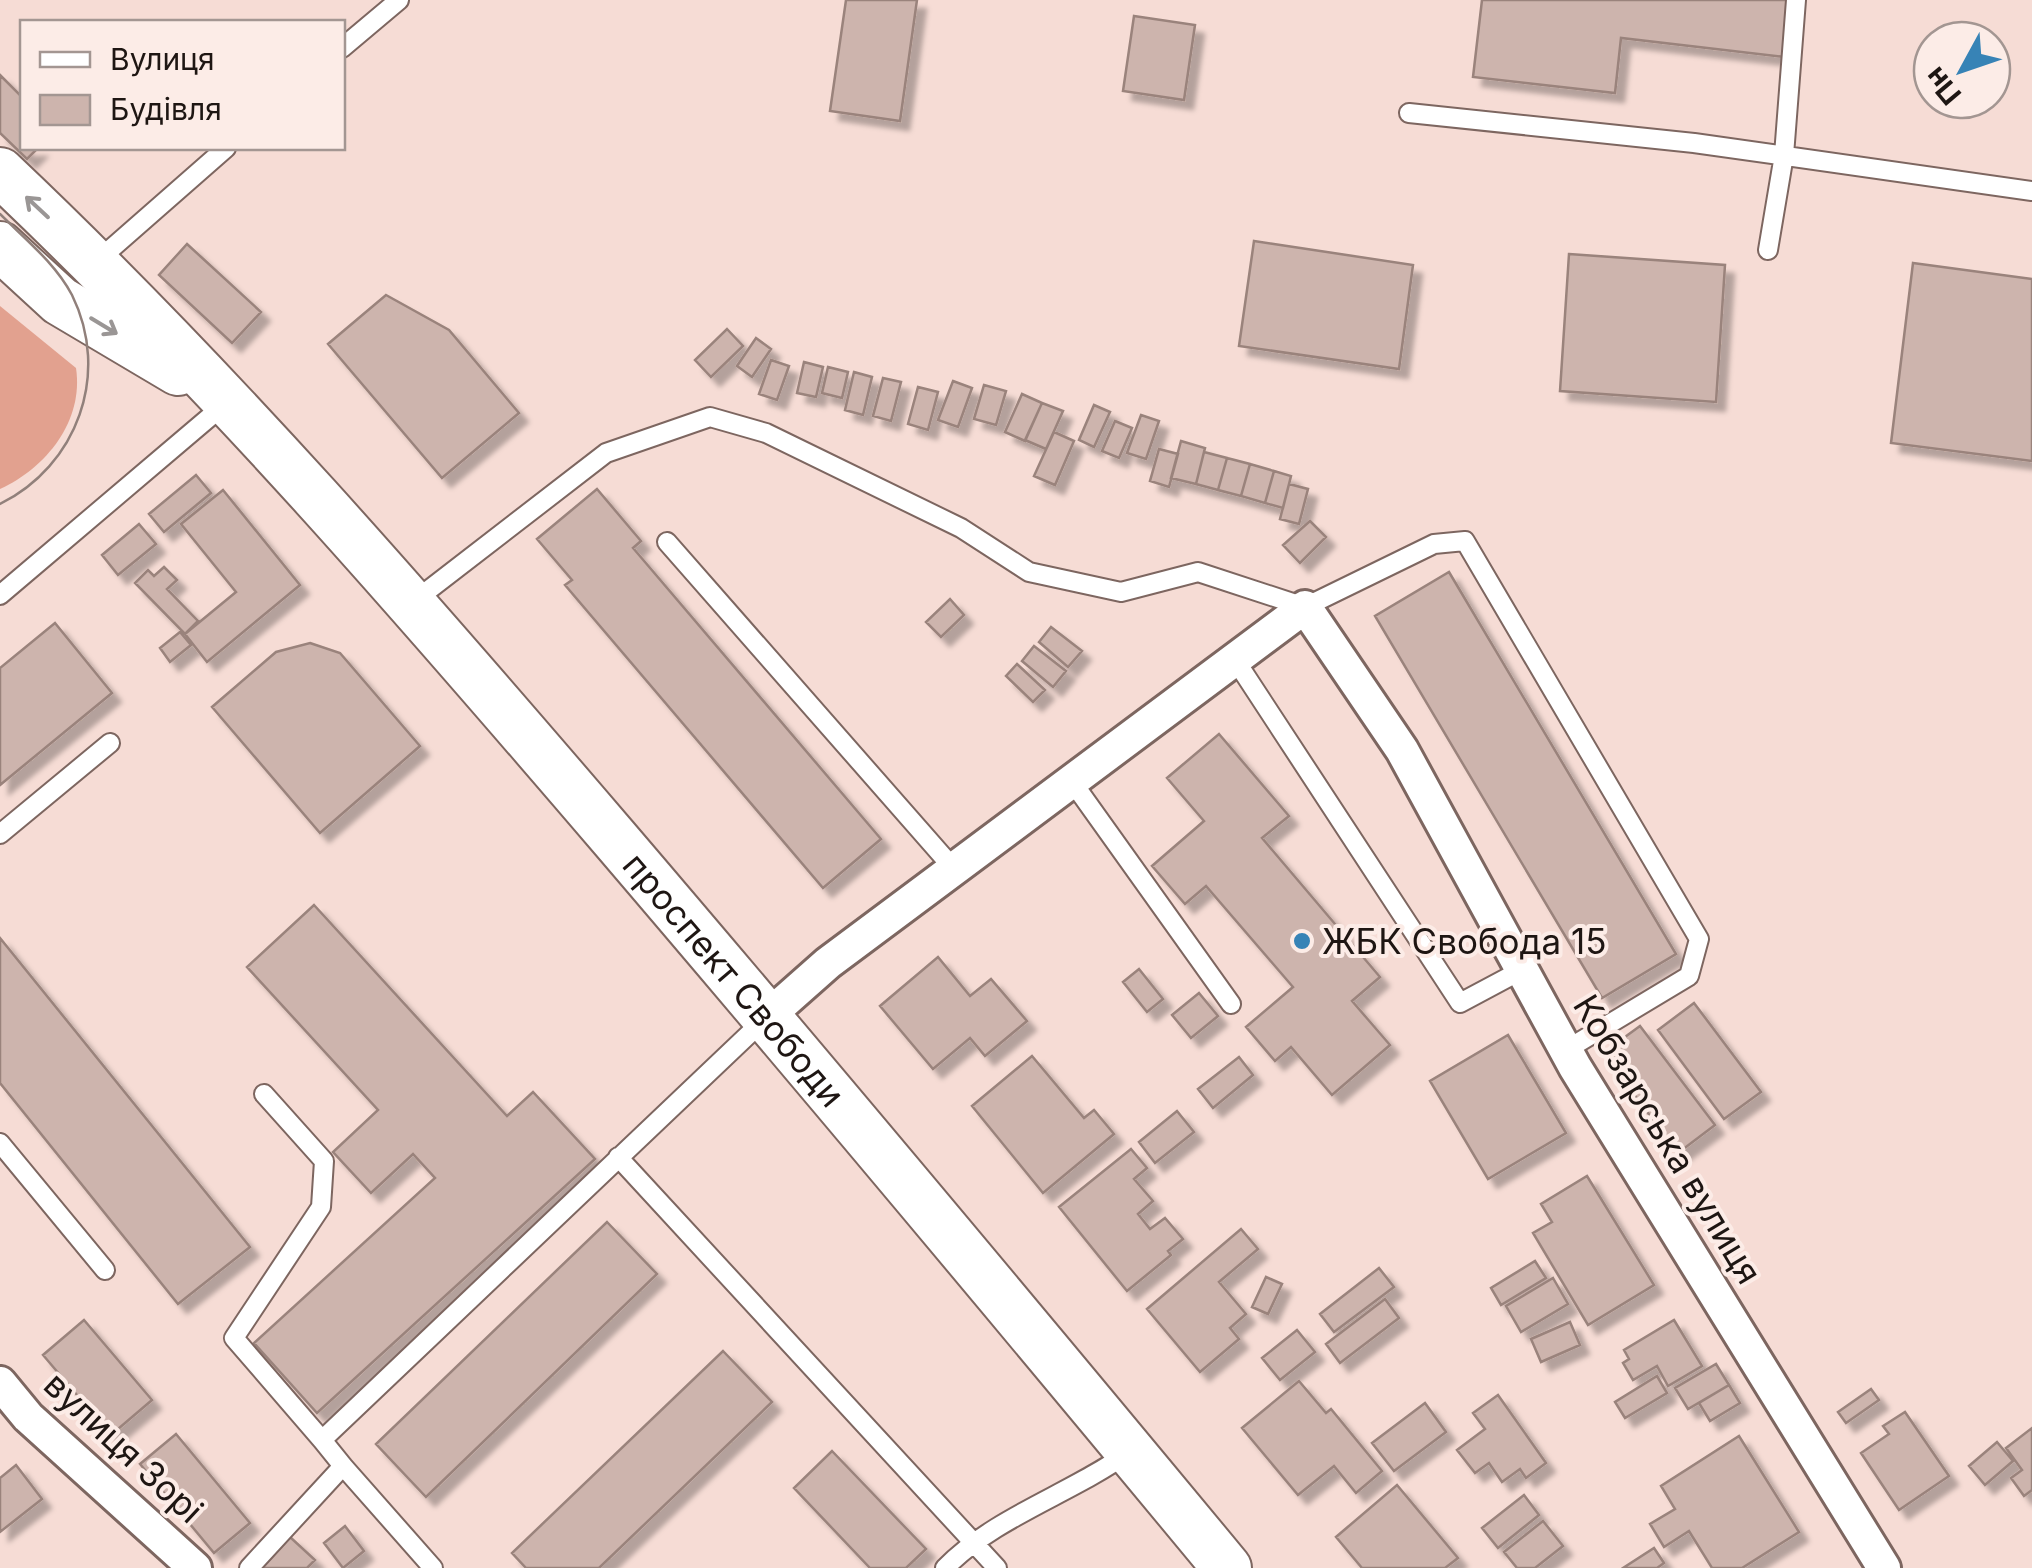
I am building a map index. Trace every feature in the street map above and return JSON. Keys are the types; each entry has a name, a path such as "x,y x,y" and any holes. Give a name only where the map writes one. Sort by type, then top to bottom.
{"main road":[{"name":"проспект Свободи","path":"0,172 96,262 413,602 768,1017 1227,1568"},
{"name":"проспект Свободи","path":"0,246 60,301 228,401"}],"street":[{"path":"768,1017 803,982 1305,607"},
{"name":"Кобзарська вулиця","path":"1305,607 1402,750 1566,1050 1884,1568"},
{"name":"вулиця Зорі","path":"0,1383 28,1418 195,1568"}],"lane":[{"path":"345,45 398,0"},
{"path":"1768,250 1784,154 1796,0"},
{"path":"1408,113 1784,154 2032,190"},
{"path":"96,262 224,150"},
{"path":"0,594 228,401"},
{"path":"413,602 606,453 710,417 766,433 943,520 1029,572 1122,592 1198,572 1305,607 1434,544 1465,542 1699,939 1689,976 1566,1050"},
{"path":"667,542 954,869"},
{"path":"1234,658 1460,1003 1522,970"},
{"path":"0,834 110,743"},
{"path":"1072,780 1231,1004"},
{"path":"322,1440 768,1017"},
{"path":"264,1094 324,1161 321,1207 234,1338 432,1568"},
{"path":"0,1143 105,1270"},
{"path":"618,1157 997,1568"},
{"path":"945,1568 972,1540 1092,1479 1130,1451"},
{"path":"249,1568 342,1466"}],"shaded area":[{"path":"0,306 76,368 77,388 68,424 58,440 32,469 0,489"}],"building":[{"path":"846,0 917,0 900,121 830,111"},
{"path":"1482,0 1791,0 1785,57 1621,38 1615,93 1473,77"},
{"path":"1134,16 1195,25 1184,100 1123,91"},
{"path":"0,75 20,95 20,150 36,150 27,159 0,133"},
{"path":"1254,241 1413,265 1399,369 1239,346"},
{"path":"187,244 261,312 232,343 159,275"},
{"path":"1569,254 1725,265 1716,402 1560,391"},
{"path":"1913,263 2032,279 2032,461 1891,443"},
{"path":"386,295 449,330 519,413 442,478 328,344"},
{"path":"727,329 743,346 711,377 695,360"},
{"path":"756,338 771,349 752,377 737,366"},
{"path":"771,360 789,366 777,400 759,394"},
{"path":"804,362 823,367 816,397 797,393"},
{"path":"828,367 848,372 842,398 822,393"},
{"path":"854,372 872,377 863,415 845,410"},
{"path":"883,378 901,382 891,421 873,416"},
{"path":"953,381 972,388 958,427 938,420"},
{"path":"984,385 1006,391 996,425 974,419"},
{"path":"918,387 938,392 928,430 908,424"},
{"path":"1022,394 1042,403 1025,441 1005,432"},
{"path":"1042,403 1063,411 1046,449 1025,440"},
{"path":"1094,405 1110,412 1094,447 1079,440"},
{"path":"1141,415 1159,421 1146,459 1127,453"},
{"path":"1115,421 1132,428 1119,458 1102,451"},
{"path":"1054,432 1074,441 1055,485 1034,476"},
{"path":"1181,441 1205,448 1196,484 1171,478"},
{"path":"1159,449 1178,454 1169,487 1150,481"},
{"path":"1204,452 1227,458 1218,490 1196,484"},
{"path":"1227,458 1250,464 1241,496 1218,490"},
{"path":"1250,464 1274,471 1265,503 1241,496"},
{"path":"1274,471 1291,476 1283,508 1265,503"},
{"path":"196,475 211,493 164,532 149,514"},
{"path":"1289,484 1308,489 1299,524 1280,519"},
{"path":"597,489 641,541 633,548 881,839 823,888 565,585 572,580 537,539"},
{"path":"223,490 300,585 207,662 185,634 236,592 181,524"},
{"path":"1310,521 1326,537 1300,563 1283,545"},
{"path":"139,524 156,544 118,575 102,555"},
{"path":"164,567 177,580 167,589 198,621 185,634 135,583 148,570 154,576"},
{"path":"1449,572 1676,954 1602,998 1375,616"},
{"path":"950,599 964,615 941,637 926,622"},
{"path":"55,623 112,693 0,785 0,668"},
{"path":"1051,627 1082,651 1068,667 1039,642"},
{"path":"180,632 191,645 170,662 160,648"},
{"path":"310,643 340,653 420,746 320,833 212,707 276,652"},
{"path":"1034,646 1066,671 1053,687 1022,661"},
{"path":"1017,664 1045,690 1033,702 1006,676"},
{"name":"ЖБК Свобода 15","path":"1219,734 1289,816 1262,838 1380,977 1352,1001 1390,1045 1332,1095 1291,1047 1275,1061 1246,1027 1293,987 1206,886 1185,904 1152,866 1204,821 1167,778"},
{"path":"314,905 507,1116 533,1092 595,1159 317,1413 254,1343 435,1178 413,1154 371,1193 333,1152 378,1110 247,967"},
{"path":"0,938 250,1247 178,1304 0,1083"},
{"path":"938,957 970,996 991,979 1027,1021 985,1056 970,1038 933,1069 880,1006"},
{"path":"1139,969 1163,999 1147,1012 1123,982"},
{"path":"1199,993 1218,1016 1191,1038 1172,1015"},
{"path":"1694,1003 1761,1092 1724,1119 1658,1030"},
{"path":"1640,1026 1715,1125 1678,1153 1603,1053"},
{"path":"1508,1035 1566,1133 1488,1179 1430,1081"},
{"path":"1032,1056 1084,1118 1094,1110 1114,1134 1043,1193 972,1106"},
{"path":"1239,1057 1253,1075 1213,1108 1198,1089"},
{"path":"1177,1111 1194,1132 1155,1163 1139,1142"},
{"path":"1131,1149 1147,1168 1134,1179 1153,1201 1138,1214 1150,1229 1165,1218 1183,1239 1168,1251 1171,1255 1127,1291 1059,1207"},
{"path":"1587,1176 1654,1285 1588,1325 1533,1233 1552,1222 1541,1204"},
{"path":"607,1222 657,1274 426,1497 376,1444"},
{"path":"1241,1229 1258,1249 1219,1282 1246,1314 1230,1328 1239,1339 1200,1372 1147,1309"},
{"path":"1535,1261 1546,1278 1501,1305 1491,1288"},
{"path":"1379,1268 1394,1287 1334,1332 1320,1314"},
{"path":"1266,1277 1282,1284 1268,1314 1252,1307"},
{"path":"1553,1278 1568,1304 1521,1332 1506,1306"},
{"path":"1385,1299 1399,1318 1340,1363 1326,1344"},
{"path":"84,1320 152,1400 111,1435 43,1355"},
{"path":"1674,1320 1702,1366 1668,1386 1657,1366 1633,1380 1623,1363 1629,1359 1624,1350"},
{"path":"1570,1322 1580,1345 1541,1362 1531,1339"},
{"path":"1297,1330 1315,1352 1280,1380 1262,1358"},
{"path":"723,1351 772,1402 599,1568 526,1568 512,1553"},
{"path":"1716,1364 1729,1385 1688,1409 1675,1388"},
{"path":"1657,1376 1667,1393 1625,1418 1615,1402"},
{"path":"1299,1381 1326,1413 1331,1409 1382,1471 1356,1493 1334,1466 1298,1495 1242,1428"},
{"path":"1729,1385 1740,1403 1710,1421 1699,1403"},
{"path":"1871,1389 1879,1400 1846,1423 1838,1412"},
{"path":"1498,1395 1546,1463 1526,1478 1520,1469 1502,1482 1489,1463 1475,1473 1457,1450 1485,1429 1473,1413"},
{"path":"1425,1403 1446,1432 1394,1471 1372,1443"},
{"path":"1905,1412 1949,1476 1899,1510 1861,1453 1889,1434 1883,1426"},
{"path":"2032,1428 2032,1490 2024,1496 2011,1478 2022,1470 2006,1448"},
{"path":"176,1434 250,1523 214,1553 140,1464"},
{"path":"1739,1436 1799,1532 1742,1568 1712,1568 1689,1531 1664,1547 1650,1524 1675,1509 1661,1486"},
{"path":"1997,1442 2013,1461 1985,1485 1969,1466"},
{"path":"832,1451 926,1549 906,1568 870,1568 794,1488"},
{"path":"16,1465 42,1499 0,1532 0,1478"},
{"path":"1397,1485 1458,1558 1445,1568 1362,1568 1336,1537"},
{"path":"1524,1495 1539,1515 1498,1548 1482,1528"},
{"path":"1543,1521 1563,1546 1535,1568 1517,1568 1504,1552"},
{"path":"345,1526 364,1551 343,1568 324,1543"},
{"path":"290,1537 315,1560 307,1568 262,1568"},
{"path":"1654,1548 1664,1563 1657,1568 1623,1568"}],"tram line":[{"path":"0,214 65,283 83,325 88,356 87,386 80,415 67,442 27,487 0,504"}],"place":[{"name":"ЖБК Свобода 15","path":"1302,941"}]}
